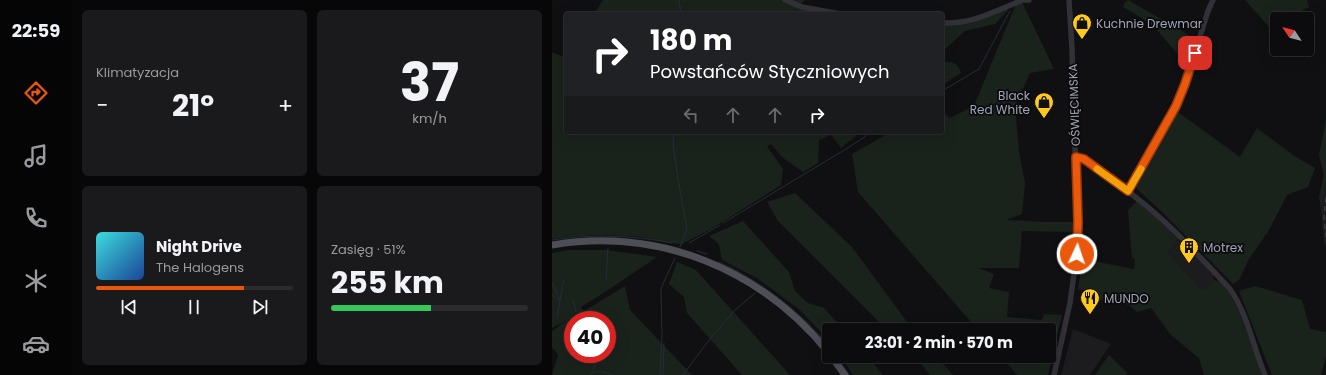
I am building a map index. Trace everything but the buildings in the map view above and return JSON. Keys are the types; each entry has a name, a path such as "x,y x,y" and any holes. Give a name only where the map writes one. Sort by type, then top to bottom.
{"main road":[{"path":"552,245 578,242 610,241 637,243 685,253 736,274 766,293 798,319 822,345"},
{"path":"836,363 844,375"}],"street":[{"path":"785,0 802,7 829,12"},
{"path":"944,23 967,21 983,17 1023,0 1029,0"},
{"name":"OŚWIĘCIMSKA","path":"1054,375 1070,303 1077,251 1078,222 1076,157 1069,0"},
{"path":"1128,191 1182,94 1208,11 1213,0"},
{"path":"1076,157 1084,159 1128,191 1169,225 1230,289 1242,310 1265,375"}],"shaded area":[{"path":"603,0 804,0 800,8 819,12 595,12"},
{"path":"1128,0 1196,40 1189,64 1175,51 1157,30 1140,17 1123,7 1125,2"},
{"path":"1245,0 1307,0 1309,7 1299,12 1270,12 1269,27"},
{"path":"1022,2 1054,69 1030,73 1015,106 1019,152 1025,183 1022,214 1006,220 1074,222 1075,232 1022,231 1019,268 978,268 994,274 989,288 1009,292 1007,317 1042,320 1044,314 1062,315 1056,341 1056,323 972,323 858,192 852,154 887,134 944,134 944,114 950,118 974,106 1016,4"},
{"path":"1009,9 995,24 965,31 944,50 944,25"},
{"path":"552,52 564,57 564,134 856,134 856,136 841,148 831,135 819,140 818,163 803,172 783,158 771,144 767,146 783,169 781,185 711,229 682,244 618,235 552,239"},
{"path":"944,62 954,63 961,73 944,84"},
{"path":"1175,110 1240,157 1257,128 1293,155 1315,168 1308,187 1287,195 1269,230 1249,259 1239,280 1233,284 1161,211 1137,189 1137,180"},
{"path":"1326,120 1326,183 1321,209 1319,197 1324,175 1319,155"},
{"path":"1326,183 1326,249 1321,209"},
{"path":"795,193 852,247 908,323 880,323 778,221 767,202"},
{"path":"1137,201 1153,214 1177,238 1178,240 1168,253 1203,291 1214,280 1220,282 1226,287 1244,324 1262,375 1204,375 1199,358 1171,335 1151,308 1137,312 1129,305 1097,299 1094,293 1078,289 1083,259 1134,269 1135,259 1132,258 1128,210"},
{"path":"743,221 789,272 795,291 808,303 824,308 838,323 822,323 822,334 800,310 757,278 722,260 719,244 709,236"},
{"path":"1178,240 1213,277 1214,280 1203,292 1168,253"},
{"path":"1184,242 1214,276 1213,277 1181,244"},
{"path":"569,250 606,250 657,257 581,307 584,311 564,311 564,322 552,328 552,253"},
{"path":"677,262 696,270 790,375 742,375 687,313 684,297 669,284"},
{"path":"625,286 630,310 692,375 552,375 558,355 552,347 552,331 564,322 564,363 616,363 616,311 584,311"},
{"path":"1255,286 1302,300 1310,329 1326,332 1326,355 1321,375 1272,375 1239,291"},
{"path":"1073,329 1111,344 1090,375 1061,375"},
{"path":"1109,355 1127,373 1125,375 1095,375"},
{"path":"845,363 873,363 883,375 853,375"},
{"path":"920,363 942,363 953,375 930,375"},
{"path":"1007,363 1051,363 1048,375 1017,375"}],"waterway":[{"path":"679,0 681,12"},
{"path":"944,90 979,69 1010,11"},
{"path":"674,134 673,144 677,173 687,229 680,247"},
{"path":"723,223 846,149 866,136 866,134"},
{"path":"689,243 720,225"},
{"path":"552,240 612,236 642,238 672,243"},
{"path":"606,281 608,248"},
{"path":"697,251 707,254"},
{"path":"660,375 662,337 661,288 675,258"},
{"path":"719,262 750,278 765,288 805,320 822,338"},
{"path":"552,295 560,300 564,280"},
{"path":"552,283 560,300 557,318"},
{"path":"683,375 706,344 735,310 755,293"},
{"path":"573,299 576,311"},
{"path":"663,375 664,343"},
{"path":"592,372 596,363"},
{"path":"841,363 849,375"},
{"path":"590,375 595,372 604,372 612,375"}],"railway":[{"path":"1326,197 1324,217 1326,237"}],"slow traffic":[{"path":"1097,169 1128,191 1141,169"}],"place":[{"name":"Kuchnie Drewmar","path":"1082,40"},
{"name":"Black Red White","path":"1044,119"},
{"name":"Motrex","path":"1189,264"},
{"name":"MUNDO","path":"1090,315"}],"route":[{"path":"1077,254 1078,222 1076,157 1084,159 1128,191 1176,106 1189,75 1195,53"}]}
